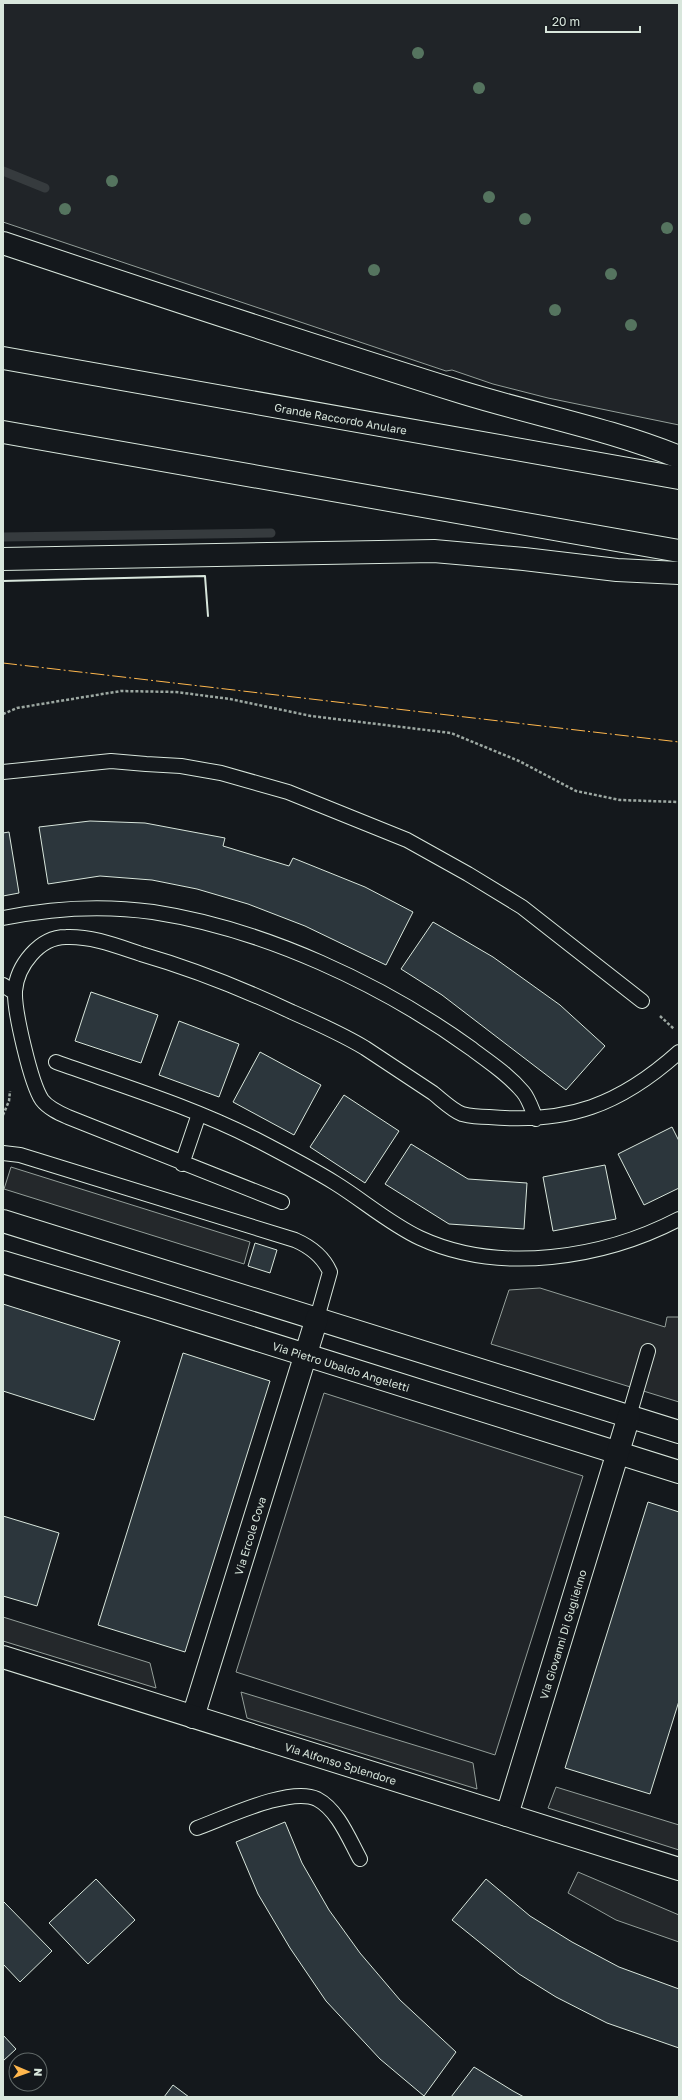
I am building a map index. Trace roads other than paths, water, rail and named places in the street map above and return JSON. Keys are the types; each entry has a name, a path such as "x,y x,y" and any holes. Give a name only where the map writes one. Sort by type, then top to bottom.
{"main road":[{"path":"3,243 268,332 473,396 624,437 679,457"},
{"name":"Grande Raccordo Anulare","path":"3,358 679,478"},
{"path":"3,432 679,551"},
{"path":"3,559 434,551 524,559 617,570 679,573"},
{"path":"3,1221 679,1432"},
{"name":"Via Pietro Ubaldo Angeletti","path":"3,1262 679,1472"},
{"name":"Via Ercole Cova","path":"193,1717 317,1318"},
{"name":"Via Giovanni Di Guglielmo","path":"507,1815 628,1416"},
{"name":"Via Alfonso Splendore","path":"3,1657 679,1869"}],"lane":[{"path":"3,772 111,761 153,764 221,773 288,792 407,840 468,874 522,907 642,1002"},
{"path":"3,918 52,910 123,909 154,912 209,924 286,948 375,989 439,1024 504,1072 524,1093 536,1119"},
{"path":"282,1202 182,1164 68,1117 54,1111 43,1102 34,1087 15,993 17,977 28,958 45,944 64,937 101,942 164,960 227,983 331,1030 394,1066 462,1114 536,1119 565,1116 593,1108 630,1089 679,1052"},
{"path":"3,985 15,993"},
{"path":"56,1062 236,1129 294,1159 336,1184 374,1211 419,1238 438,1246 469,1254 543,1258 578,1253 622,1244 653,1232 679,1219"},
{"path":"182,1164 199,1114"},
{"path":"3,1153 20,1155 296,1240 308,1246 323,1259 330,1272 317,1318"},
{"path":"628,1416 648,1351"},
{"path":"197,1828 278,1798 308,1796 318,1800 329,1808 340,1823 360,1859"}],"waterway":[{"path":"3,171 45,188"},
{"path":"3,537 271,533"}]}
